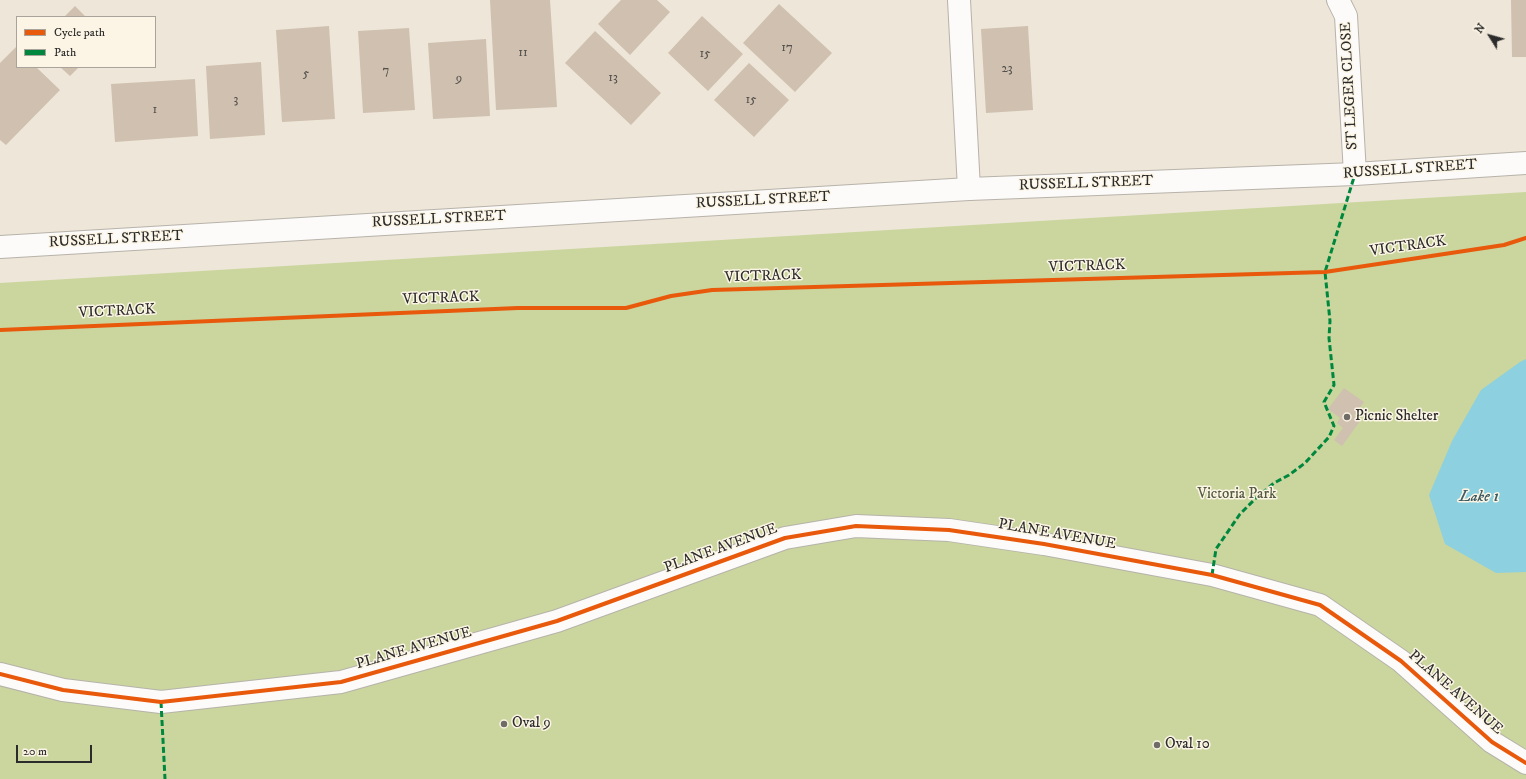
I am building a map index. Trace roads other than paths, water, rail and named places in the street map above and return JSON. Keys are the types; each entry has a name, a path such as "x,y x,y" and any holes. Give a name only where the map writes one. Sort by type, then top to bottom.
{"street":[{"path":"959,0 969,189"},
{"name":"ST LEGER CLOSE","path":"1338,0 1346,16 1355,174"},
{"name":"RUSSELL STREET","path":"0,246 969,189 1355,174 1526,163"},
{"name":"PLANE AVENUE","path":"0,674 63,690 161,702 341,682 557,621 785,538 856,526 949,530 1212,574 1320,605 1401,661 1492,742 1526,763"}],"water":[{"name":"Lake 1","path":"1526,359 1526,572 1496,573 1445,544 1429,495 1452,441 1481,390"}],"place":[{"name":"Picnic Shelter","path":"1347,417"},
{"name":"Oval 9","path":"504,724"},
{"name":"Oval 10","path":"1157,745"}],"park label":[{"name":"Victoria Park","path":"1237,495"}]}
